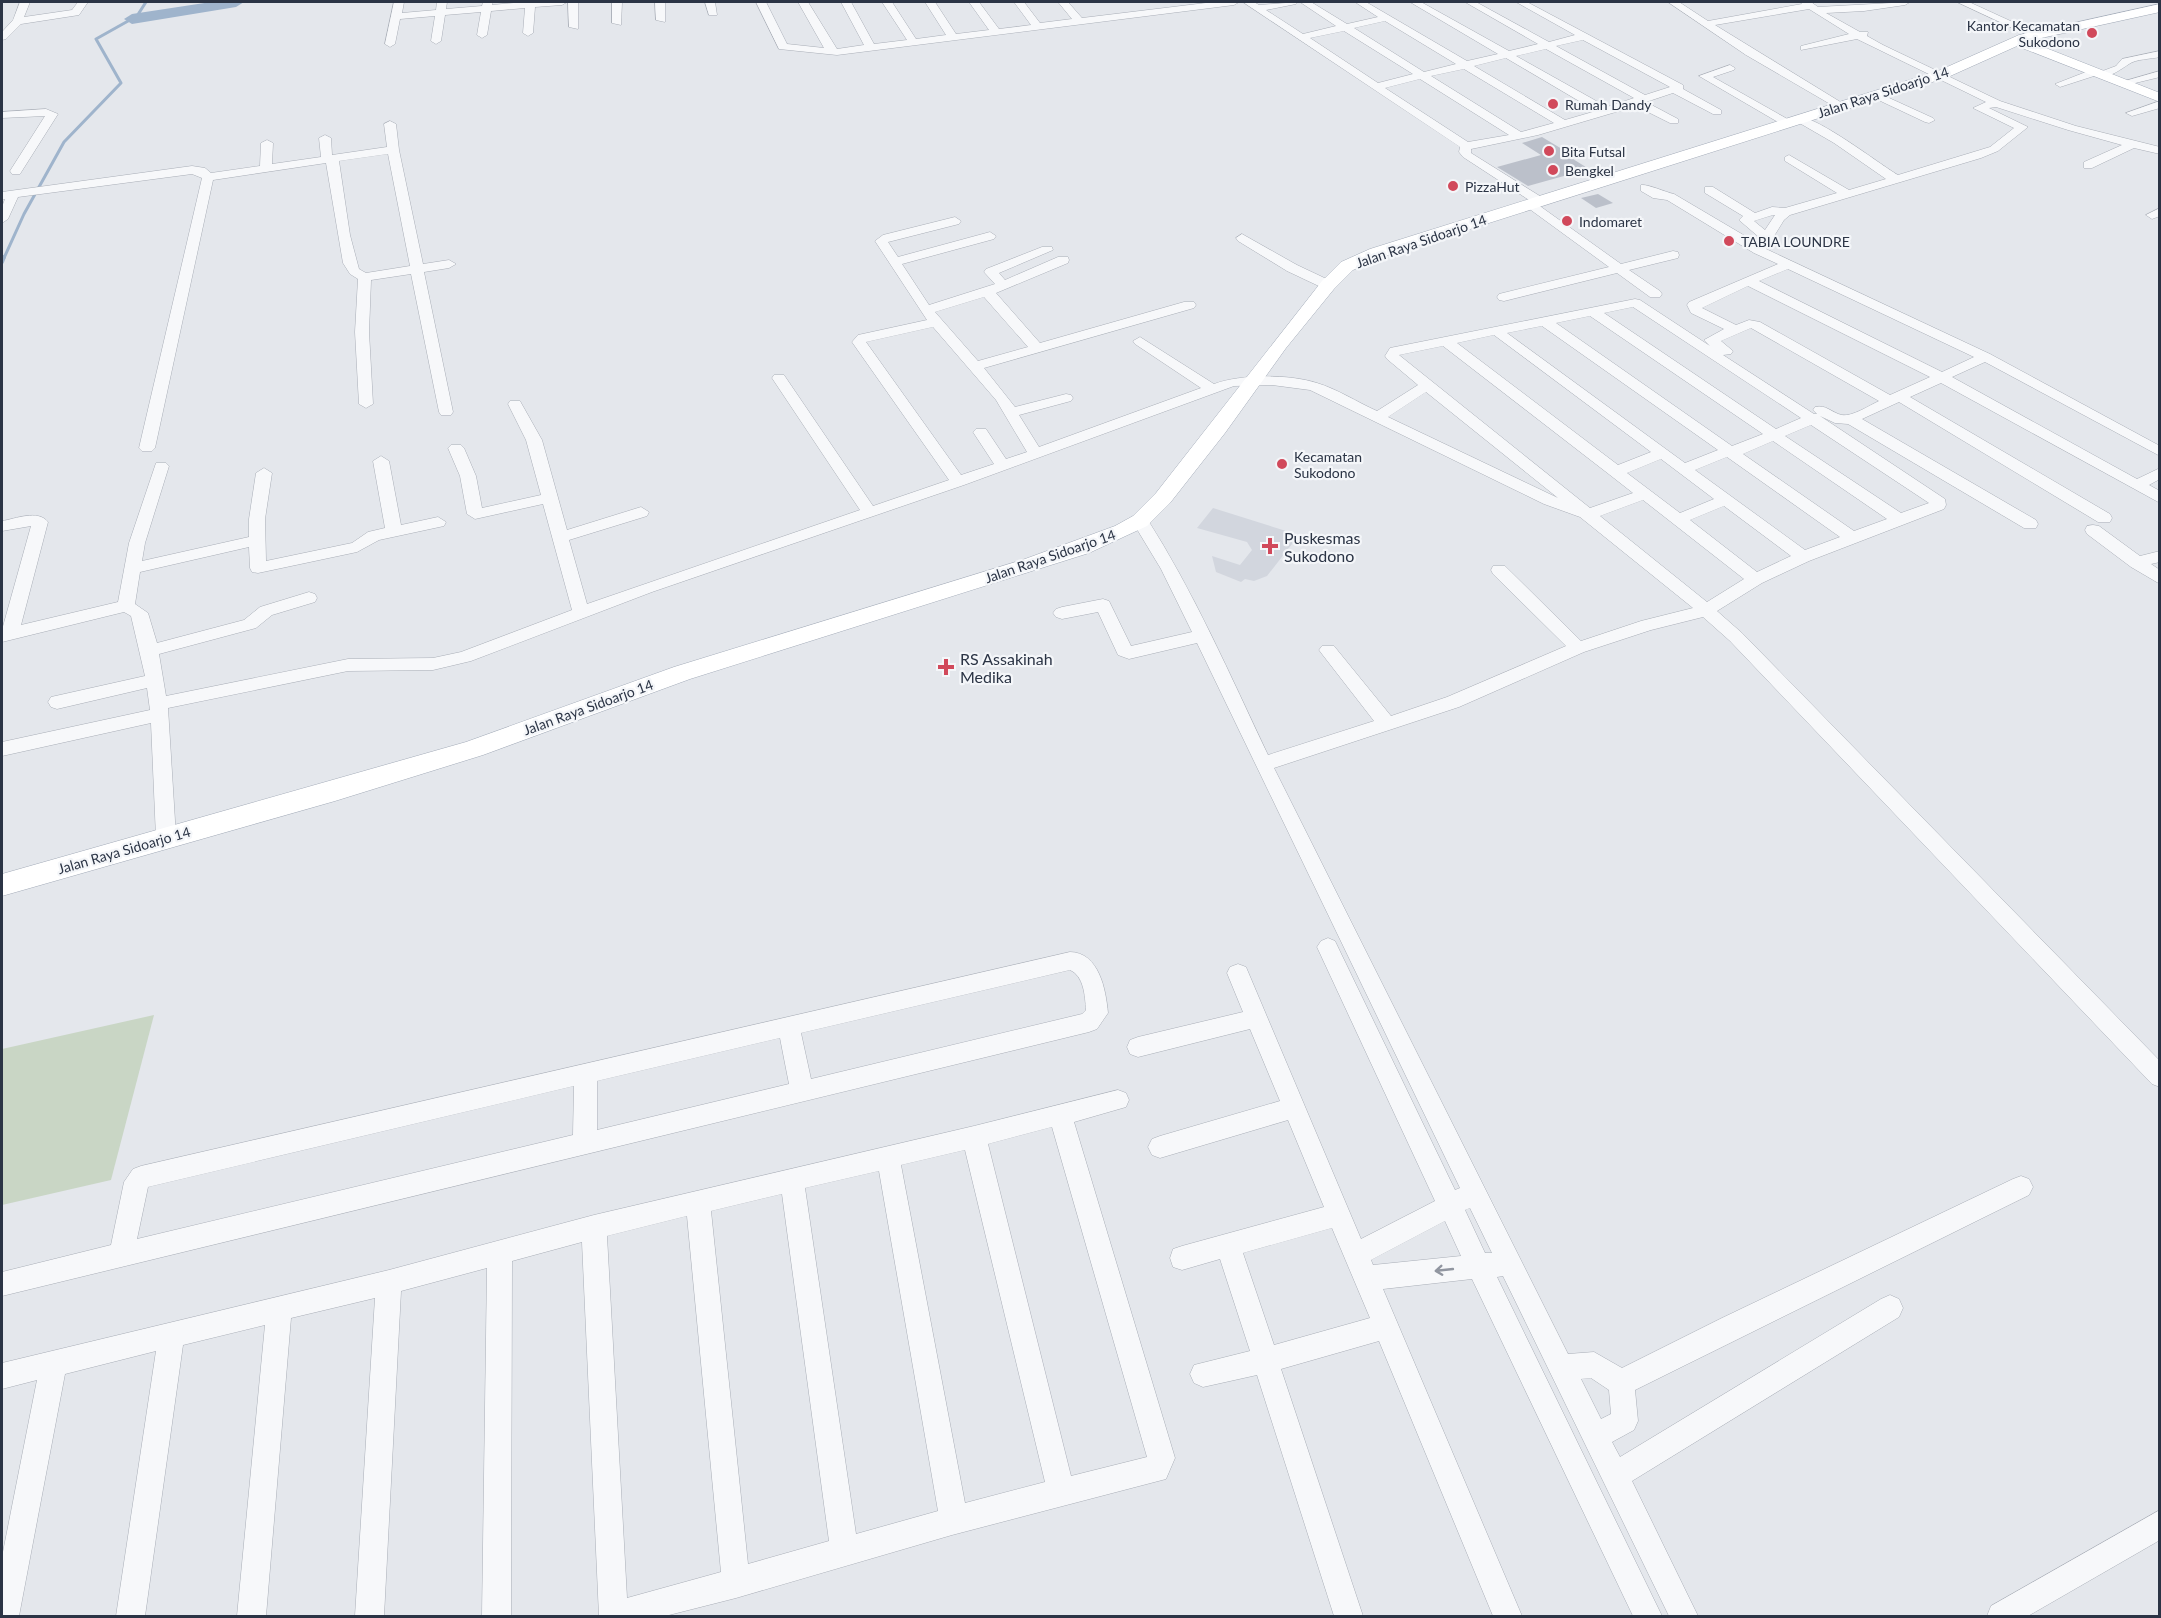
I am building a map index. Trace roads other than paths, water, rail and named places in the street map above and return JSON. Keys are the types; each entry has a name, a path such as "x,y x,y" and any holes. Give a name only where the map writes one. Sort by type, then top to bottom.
{"main road":[{"name":"Jalan Raya Sidoarjo 14","path":"2,885 335,791 474,749 691,670 1081,548 1140,521 1163,498 1328,285 1347,266 1376,254 1534,203 1876,95 1936,79 2016,41 2160,8"},
{"path":"2016,41 2160,98"}],"street":[{"path":"2,37 18,21 25,2"},
{"path":"18,21 75,13 83,2"},
{"path":"390,44 399,2"},
{"path":"396,16 442,7 562,2"},
{"path":"573,2 574,27"},
{"path":"616,23 617,2"},
{"path":"660,2 661,20"},
{"path":"710,2 713,14"},
{"path":"761,2 783,47 831,52 1080,22 1117,13 1161,11 1197,4 1234,2"},
{"path":"803,2 831,52"},
{"path":"846,2 871,48"},
{"path":"887,2 914,43"},
{"path":"930,2 953,38"},
{"path":"974,2 996,32"},
{"path":"1019,2 1038,27"},
{"path":"1063,2 1080,22"},
{"path":"1152,2 1161,11"},
{"path":"1175,18 1253,5 1293,2"},
{"path":"1305,2 1519,136"},
{"path":"1360,2 1564,124"},
{"path":"1415,2 1605,111"},
{"path":"1470,2 1674,122"},
{"path":"1253,5 1466,146 1475,148 1564,124 1679,87 1523,2 1448,21"},
{"path":"1673,2 1750,53 1841,106"},
{"path":"1706,24 1818,6 1864,8 1905,2"},
{"path":"1962,2 2036,35"},
{"path":"528,33 530,3"},
{"path":"482,35 488,5"},
{"path":"1539,11 1556,6"},
{"path":"1818,6 1936,79 1996,103 2053,122 2160,151"},
{"path":"436,41 442,7"},
{"path":"1301,37 1387,18"},
{"path":"1805,48 1864,34"},
{"path":"1378,86 1585,36"},
{"path":"2060,84 2120,68 2126,61 2160,54"},
{"path":"1730,68 1704,76 1793,121 1830,135 1860,158 1898,181"},
{"path":"2123,83 2160,74"},
{"path":"1674,89 1717,112"},
{"path":"1876,95 1929,120"},
{"path":"1768,238 1744,221 1772,211 1786,212 1898,181 1989,152 2022,128 1973,106 1996,103"},
{"path":"2132,113 2160,104"},
{"path":"2,115 46,112 52,114 16,171 2,219"},
{"path":"390,124 416,269 446,412"},
{"path":"325,138 352,269 365,277 449,264"},
{"path":"266,169 267,143"},
{"path":"2088,165 2133,144"},
{"path":"1466,146 1467,155 1655,294"},
{"path":"10,194 175,171 266,169 393,150"},
{"path":"1788,159 1847,194"},
{"path":"147,448 185,272 204,170"},
{"path":"2,172 16,171"},
{"path":"1645,188 1656,195 1670,197 1759,250 1985,357 2160,452"},
{"path":"1709,190 1753,217"},
{"path":"1759,250 1779,218 1786,212"},
{"path":"955,221 882,239 893,262 931,316 976,366 1012,412 1036,454"},
{"path":"893,262 990,236"},
{"path":"1242,238 1292,268 1328,285"},
{"path":"1003,285 991,272 1047,250"},
{"path":"1504,297 1673,255"},
{"path":"958,482 859,342 863,338 931,316 1063,260"},
{"path":"1734,329 1696,310 1694,305 1788,264"},
{"path":"365,277 362,332 366,404"},
{"path":"1748,281 1861,337 2160,498"},
{"path":"987,292 1036,348"},
{"path":"1263,764 1453,702 1578,648 1647,624 1706,610 1756,579 1803,557 1938,505 1940,502 1642,305 1632,302 1444,340 1393,352 1394,358 1706,610 1759,661 2160,1077"},
{"path":"976,366 1189,305"},
{"path":"1591,311 1900,520"},
{"path":"1544,321 1734,452 1853,538"},
{"path":"1985,357 1895,399 1851,419 1840,420 1711,341 1749,324 1758,326 1895,399 2099,524 2137,563 2160,579"},
{"path":"1495,330 1803,557"},
{"path":"1444,340 1756,579"},
{"path":"1140,341 1212,389"},
{"path":"2,749 157,709 348,666 433,664 449,661 646,588 1004,466 1232,382 1257,376 1314,380 1364,402 1392,408"},
{"path":"779,378 869,512"},
{"path":"1378,417 1426,385"},
{"path":"1012,412 1066,398"},
{"path":"1364,402 1378,417 1489,472 1582,511 1640,491"},
{"path":"515,404 534,440 581,613"},
{"path":"1687,472 1814,418"},
{"path":"1851,419 2030,524"},
{"path":"981,432 1004,466"},
{"path":"456,448 468,476 475,514 549,498"},
{"path":"1611,469 1656,450"},
{"path":"1489,472 1512,454"},
{"path":"381,461 394,532"},
{"path":"126,606 131,569 161,466"},
{"path":"264,473 257,540 257,566 261,568 357,547 374,536 438,522"},
{"path":"2137,485 2160,473"},
{"path":"1672,515 1719,496"},
{"path":"560,538 641,512"},
{"path":"2,526 36,520 40,522 6,635"},
{"path":"1140,521 1169,569 1684,1617"},
{"path":"131,569 257,540"},
{"path":"2137,563 2160,556"},
{"path":"1499,570 1578,648"},
{"path":"149,651 250,624 271,609 309,598"},
{"path":"1062,613 1103,605 1124,651 1129,653 1201,636"},
{"path":"6,635 126,606 139,613 154,680 166,837"},
{"path":"1328,650 1387,724"},
{"path":"57,702 154,680"},
{"path":"1328,947 1648,1617"},
{"path":"2,1284 1089,1022 1097,1013 1096,999 1087,971 1081,963 1070,961 141,1178 136,1182 122,1255"},
{"path":"1238,974 1507,1617"},
{"path":"1138,1047 1256,1018"},
{"path":"789,1028 802,1091"},
{"path":"585,1142 586,1074"},
{"path":"2,1376 389,1282 594,1227 974,1137 1118,1100"},
{"path":"1160,1147 1293,1108"},
{"path":"594,1227 613,1617 1061,1490 1156,1469 1161,1458 1060,1116"},
{"path":"974,1137 1061,1490"},
{"path":"888,1157 954,1520"},
{"path":"792,1180 845,1553"},
{"path":"1621,1383 1731,1327 2021,1187"},
{"path":"1355,1255 1476,1192"},
{"path":"698,1203 736,1584"},
{"path":"1182,1258 1339,1214"},
{"path":"1228,1244 1348,1617"},
{"path":"497,1617 500,1253"},
{"path":"1365,1278 1511,1263"},
{"path":"370,1617 389,1282"},
{"path":"1615,1476 1890,1308"},
{"path":"252,1617 279,1309"},
{"path":"1203,1374 1264,1361 1384,1327"},
{"path":"131,1617 172,1334"},
{"path":"4,1617 54,1363"},
{"path":"1562,1368 1594,1365 1621,1383"},
{"path":"1596,1436 1624,1421 1621,1383"},
{"path":"2001,1617 2160,1524"}],"waterway":[{"path":"4,258 24,214 64,142 121,83 96,39 137,16 146,2"},
{"path":"132,19 236,2"},
{"path":"2,262 4,257"}],"place":[{"name":"Kantor Kecamatan Sukodono","path":"2092,33"},
{"name":"Rumah Dandy","path":"1553,104"},
{"name":"Bita Futsal","path":"1549,151"},
{"name":"Bengkel","path":"1553,170"},
{"name":"PizzaHut","path":"1453,186"},
{"name":"Indomaret","path":"1567,221"},
{"name":"TABIA LOUNDRE","path":"1729,241"},
{"name":"Kecamatan Sukodono","path":"1282,464"},
{"name":"Puskesmas Sukodono","path":"1270,546"},
{"name":"RS Assakinah Medika","path":"946,667"}]}
